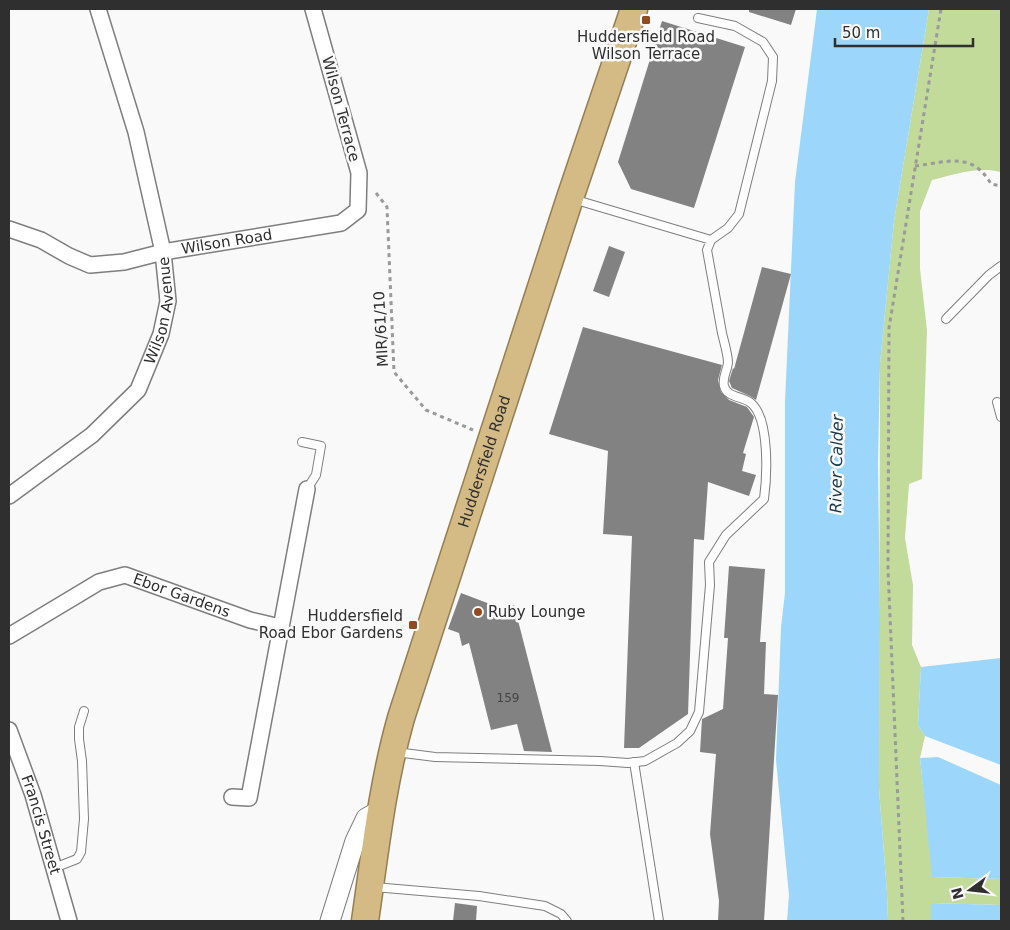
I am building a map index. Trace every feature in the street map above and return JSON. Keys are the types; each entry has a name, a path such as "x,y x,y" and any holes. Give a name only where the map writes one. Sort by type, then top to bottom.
{"highway":[{"name":"Huddersfield Road","path":"365,921 380,810 392,751 570,198 634,9"}],"street":[{"name":"Wilson Avenue","path":"9,496 92,435 138,390 161,334 168,301 163,252 136,132 98,9"},
{"name":"Wilson Terrace","path":"313,9 359,173 358,210"},
{"name":"Wilson Road","path":"9,229 41,240 69,256 90,264 124,262 163,252 342,223 358,210"},
{"path":"232,797 249,798 307,489"},
{"name":"Ebor Gardens","path":"9,636 99,582 125,575 250,620 280,626"},
{"name":"Francis Street","path":"9,730 33,795 69,921"},
{"path":"330,921 355,841 366,818 380,810"}],"lane":[{"path":"392,751 435,757 645,761 677,743 690,732 699,712 710,585 710,562 726,535 764,499 767,474 763,428 759,414 752,404 727,392 724,388 723,382 728,363 707,250 711,240 728,228 740,214 772,81 773,57 763,42 735,26 698,18"},
{"path":"570,198 711,240"},
{"path":"946,319 989,275 1001,266"},
{"path":"997,402 1001,417"},
{"path":"302,442 320,446 316,475 307,489"},
{"path":"54,868 77,859 82,852 84,819 82,761 79,739 84,711"},
{"path":"634,762 659,921"},
{"path":"370,886 479,896 545,906 561,914 566,921"}],"path":[{"path":"902,921 888,569 889,328 941,9"},
{"path":"915,166 965,162 976,166 984,172 991,184 1001,186"},
{"name":"MIR/61/10","path":"359,173 387,207 394,372 426,410 492,438"}],"green space":[{"path":"929,9 1001,9 1001,172 975,170 932,180 920,211 920,269 927,330 922,479 909,484 905,538 913,585 912,645 921,667 918,725 925,736 920,758 933,877 1001,879 1001,905 931,903 931,921 888,921 879,789 880,364 894,221"}],"water":[{"name":"River Calder","path":"817,9 929,9 894,221 880,364 878,464 880,617 879,789 888,921 787,921 789,895 776,760 781,627 785,593 785,401 795,182"},
{"path":"1001,658 1001,765 925,736 918,725 921,667"},
{"path":"938,757 1001,785 1001,879 932,877 920,758"},
{"path":"931,903 1001,905 1001,921 931,921"}],"building":[{"path":"749,9 796,9 791,25 749,12"},
{"path":"662,21 745,47 694,208 631,189 618,162"},
{"path":"609,246 625,252 609,297 593,291"},
{"path":"762,267 791,274 756,400 732,388 729,381"},
{"path":"583,327 722,365 718,380 721,392 729,400 747,407 754,417 743,453 746,454 742,471 756,475 749,496 708,482 704,540 694,539 688,714 639,748 624,748 632,536 603,534 608,451 549,434"},
{"path":"729,566 765,569 760,642 766,642 764,694 778,695 764,921 718,921 719,901 710,834 716,754 700,752 702,719 723,709 728,638 724,638"},
{"path":"461,593 503,609 514,605 552,752 524,751 517,724 491,730 469,643 462,646 459,633 448,629"},
{"path":"455,903 477,906 476,921 453,921"}],"place":[{"name":"Huddersfield Road Wilson Terrace","path":"646,20"},
{"name":"Ruby Lounge","path":"478,612"},
{"name":"Huddersfield Road Ebor Gardens","path":"413,625"}]}
